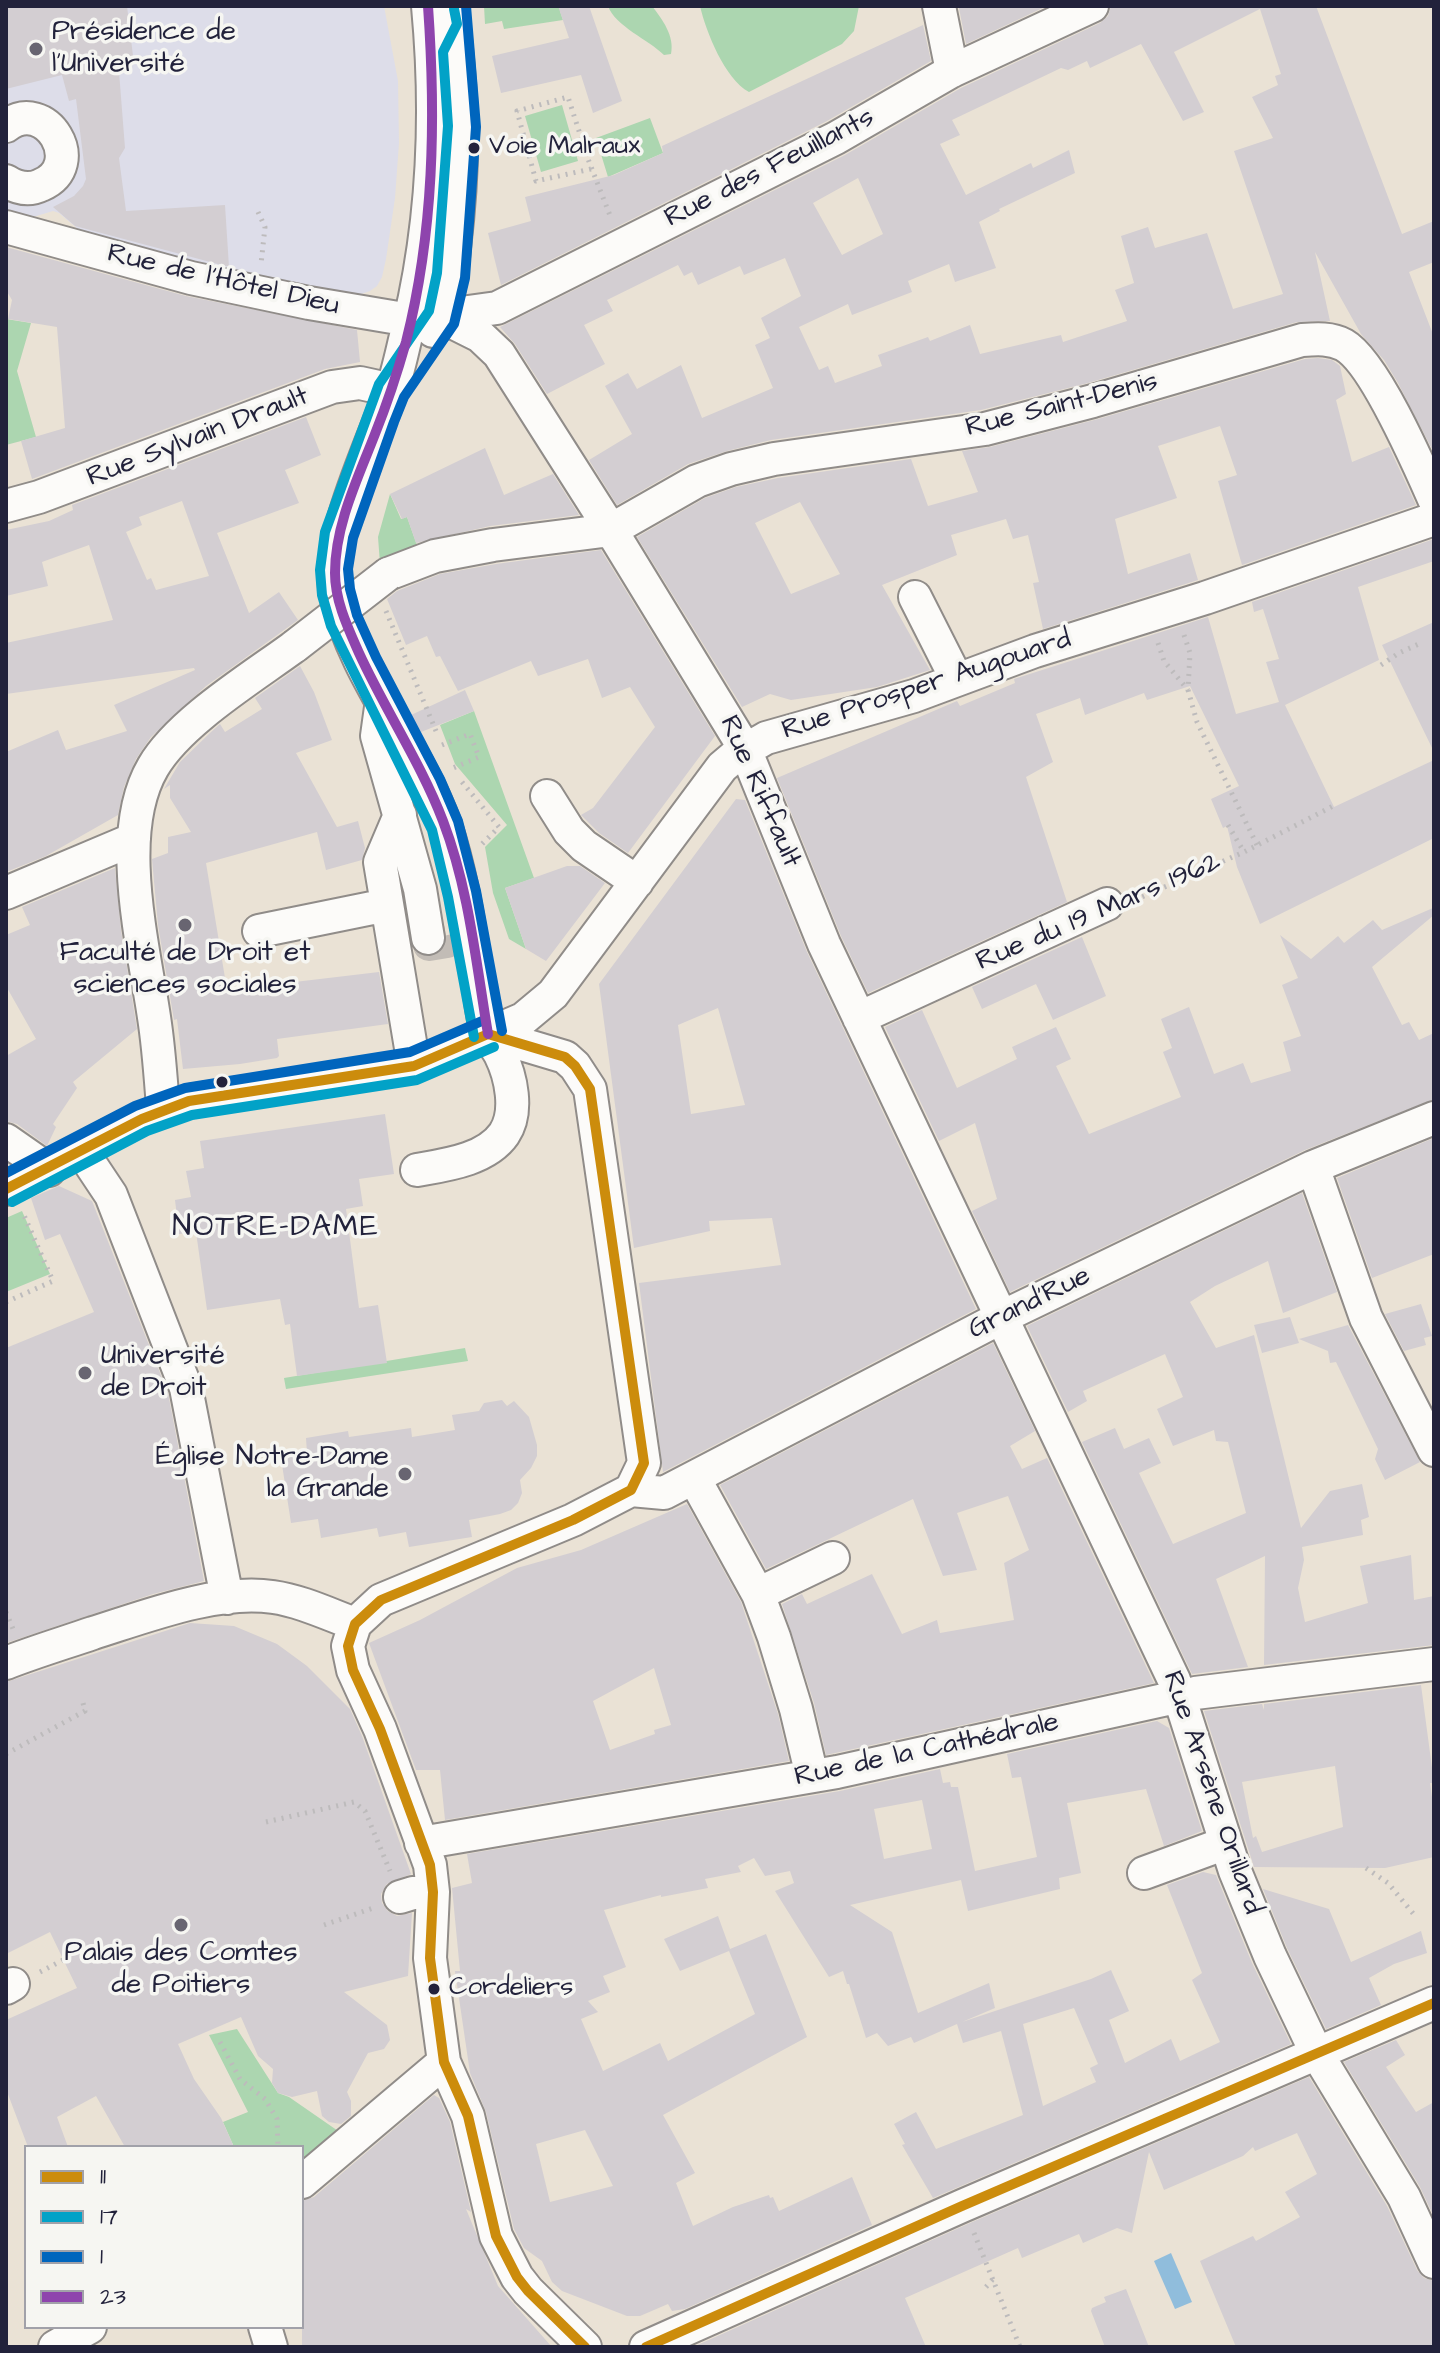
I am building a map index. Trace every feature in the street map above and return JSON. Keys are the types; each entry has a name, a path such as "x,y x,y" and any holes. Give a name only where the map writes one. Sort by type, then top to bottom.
{"street":[{"path":"417,1170 452,1164 481,1152 505,1133 511,1111 511,1089 500,1056 488,1034 455,860 445,825 440,777 382,700 344,620 336,592 334,569 339,535 392,390 410,320 428,215 433,147 433,69 428,6"},
{"path":"392,390 442,317 451,275 462,126 452,6"},
{"path":"939,6 952,71"},
{"name":"Rue des Feuillants","path":"442,317 497,308 836,138 952,71 1092,6"},
{"path":"6,126 23,118 35,119 46,123 60,141 63,152 56,174 21,184 43,214 54,241"},
{"name":"Rue de l'Hôtel Dieu","path":"6,227 231,287 410,320 442,317"},
{"name":"Rue Riffault","path":"442,317 480,336 499,354 745,749 824,944 1002,1317"},
{"name":"Rue Saint-Denis","path":"611,530 697,481 731,469 774,459 985,429 1302,340 1315,339 1337,342 1357,355 1390,407 1434,499"},
{"name":"Rue Sylvain Drault","path":"6,506 39,497 332,387 360,383 392,390"},
{"name":"Rue Prosper Augouard","path":"9,1188 49,1170 163,1108 189,1101 414,1066 523,1019 546,1001 722,767 766,738 914,696 1035,651 1434,519"},
{"path":"163,1108 155,1023 137,913 134,839 139,797 153,767 169,745 381,579 435,556 493,545 611,530"},
{"path":"915,597 957,680"},
{"path":"382,700 377,736 436,936 416,809 440,777"},
{"path":"547,796 569,831 584,846 637,882"},
{"path":"400,815 380,862 414,1066"},
{"path":"6,893 134,839"},
{"name":"Rue du 19 Mars 1962","path":"859,1018 1107,904"},
{"path":"259,931 387,905"},
{"path":"488,1034 565,1057 590,1089 644,1463 631,1490 573,1520 381,1600 355,1624 348,1646 353,1670 380,1729 430,1865 433,1892 430,1958 444,2062 468,2116 496,2236 528,2291 585,2347"},
{"name":"Grand'Rue","path":"631,1490 664,1493 1002,1317 1313,1167 1434,1118"},
{"path":"6,1140 49,1170"},
{"path":"81,1150 111,1195 186,1388 227,1598"},
{"path":"1313,1167 1366,1318 1434,1450"},
{"name":"Rue Arsène Orillard","path":"1002,1317 1174,1680 1171,1698 1270,1956 1316,2052 1404,2197 1434,2262"},
{"path":"694,1478 758,1594 796,1709 812,1776"},
{"path":"758,1594 833,1558"},
{"path":"6,1663 138,1618 249,1595 294,1602 355,1624"},
{"name":"Rue de la Cathédrale","path":"421,1843 812,1776 1171,1698 1434,1664"},
{"path":"1144,1873 1226,1843"},
{"path":"400,1897 433,1892"},
{"path":"646,2347 962,2206 1434,2003"},
{"path":"437,2097 444,2062"},
{"path":"304,2180 444,2062"},
{"path":"55,2347 86,2329"}],"path":[{"path":"591,169 536,181 517,111 568,97 591,169 612,219"},
{"path":"258,212 265,227"},
{"path":"381,579 442,745 440,777"},
{"path":"1162,611 1164,661 1188,690"},
{"path":"1162,611 1190,653 1188,690 1197,722 1257,845"},
{"path":"1381,665 1421,643"},
{"path":"440,777 479,757 470,734 442,745"},
{"path":"440,777 499,827 479,847"},
{"name":"Rue du 19 Mars 1962","path":"1107,904 1129,903 1244,852 1337,804"},
{"path":"1228,825 1244,852"},
{"path":"6,1302 53,1281 9,1188"},
{"path":"6,1754 85,1711 82,1699"},
{"path":"266,1822 354,1802 365,1811 384,1857"},
{"path":"1366,1868 1388,1883 1416,1917"},
{"path":"324,1925 400,1897"},
{"path":"220,2042 240,2079 265,2099 277,2119 278,2145"},
{"path":"962,2206 1020,2347"},
{"path":"986,2287 993,2279"}],"shaded area":[{"path":"6,6 384,6 398,81 399,143 386,259 377,286 353,297 230,278 160,253 91,240 53,211 30,218 6,215"}],"green space":[{"path":"484,6 568,6 560,11 563,20 504,29 502,21 485,24"},
{"path":"608,6 652,6 669,34 671,54 664,55 625,26"},
{"path":"700,6 859,6 854,31 842,44 749,92 740,86 725,66"},
{"path":"562,105 578,161 541,172 525,116"},
{"path":"650,118 663,153 608,177 596,138"},
{"path":"6,319 31,323 17,371 36,437 6,445"},
{"path":"390,494 401,519 407,517 418,548 380,564 378,537"},
{"path":"474,711 534,878 505,888 526,949 509,939 493,893 485,847 507,825 455,764 440,725"},
{"path":"22,1211 50,1274 6,1292 6,1218"},
{"path":"465,1348 468,1361 286,1389 284,1378"},
{"path":"237,2029 278,2093 289,2097 341,2133 304,2164 304,2145 233,2145 223,2122 248,2112 209,2035"}],"water":[{"path":"1171,2253 1192,2302 1175,2309 1154,2261"}],"building":[{"path":"6,6 127,6 133,56 118,59 125,148 119,158 126,211 225,205 229,267 75,226 53,207 74,196 86,179 76,99 69,101 62,75 6,89"},
{"path":"558,6 589,6 622,101 593,113 581,75 501,93 492,56 569,38"},
{"path":"1047,6 966,44 959,8"},
{"path":"1111,6 1316,6 1402,234 1434,221 1434,262 1409,272 1434,337 1434,453 1398,383 1384,360 1361,334 1315,252 1330,321 1297,322 1088,383 981,410 771,440 727,451 688,464 617,505 589,460 632,434 605,386 628,373 637,389 681,365 702,418 773,388 755,345 770,338 761,318 801,296 785,258 744,275 740,266 698,285 692,272 684,276 678,265 607,300 613,311 584,325 605,364 547,394 515,344 500,327 845,155 961,88 1100,23 1108,16","holes":["1260,9 1281,74 1275,76 1278,85 1252,97 1273,138 1234,151 1283,294 1233,309 1207,233 1155,248 1148,227 1121,236 1134,283 1115,290 1127,321 1063,342 1061,335 980,354 970,325 930,341 928,337 878,355 882,366 835,383 828,366 819,370 799,327 848,304 852,315 912,292 908,281 949,264 955,282 996,268 979,222 999,209 1075,173 1069,150 1033,168 1031,163 966,195 940,144 960,135 952,120 1061,68 1068,70 1087,61 1090,68 1141,44 1183,121 1204,112 1174,52","858,178 883,234 842,255 813,203"]},
{"path":"923,25 931,61 827,121 501,285 488,233 531,221 525,197 614,175 663,153 662,146"},
{"path":"6,247 186,296 357,330 360,362 325,369 32,479 21,441 65,428 57,327 8,319 12,300 6,290"},
{"path":"1305,359 1332,360 1340,366 1346,394 1336,400 1352,462 1389,447 1416,505 1242,565 1218,481 1237,475 1220,426 1158,446 1177,498 1115,519 1128,574 1190,553 1198,580 1043,629 1033,583 1039,582 1028,535 1013,539 1006,519 951,535 957,555 882,585 930,670 877,687 791,700 770,694 742,707 637,537 705,498 736,487 911,459 928,506 978,492 962,451 990,447 1098,419","holes":["800,502 840,574 791,594 755,523"]},
{"path":"306,417 321,455 285,470 299,503 217,533 249,613 279,592 298,620 206,686 151,737 136,759 124,787 118,815 46,856 6,872 6,752 58,730 66,750 127,731 114,705 195,670 6,694 6,643 113,620 89,545 42,562 48,586 6,596 6,530 49,521 73,510 72,505","holes":["182,501 209,576 156,590 151,578 147,580 126,532 142,525 139,517"]},
{"path":"485,448 504,495 553,474 579,515 490,526 416,543 407,517 402,519 390,494"},
{"path":"1434,539 1434,561 1358,587 1379,660 1285,705 1334,807 1434,760 1434,838 1260,924 1237,867 1227,826 1223,828 1211,799 1239,786 1190,686 1147,700 1144,693 1085,715 1080,698 1036,714 1053,762 1026,777 1067,902 868,993 841,936 777,778 957,701 960,706 1015,683 1014,679 1208,617 1236,714 1279,702 1266,662 1279,659 1263,609 1254,612 1252,602"},
{"path":"601,550 715,736 628,853 599,833 581,815 593,808 655,727 630,687 602,698 588,659 538,676 531,661 458,691 440,656 436,657 427,636 406,645 387,599 397,591 440,574"},
{"path":"1434,622 1434,752 1382,645"},
{"path":"300,666 314,692 332,740 296,753 337,827 358,821 365,848 362,860 326,870 317,832 206,863 227,990 379,972 388,1024 277,1039 277,1058 183,1069 177,1019 174,1020 158,925 152,859 168,853 168,837 191,832 170,798 170,785 164,789 180,762 211,732 220,724 225,732 262,709 255,698"},
{"path":"465,690 474,711 421,732 411,715"},
{"path":"736,799 745,800 807,952 976,1309 663,1472 639,1283 781,1265 772,1218 709,1221 710,1231 634,1248 599,984","holes":["718,1008 745,1105 691,1114 678,1025"]},
{"path":"567,866 580,866 605,883 546,961 526,949 505,888"},
{"path":"115,868 121,930 137,1029 73,1082 77,1088 53,1124 56,1127 47,1146 17,1124 6,1121 6,1056 36,1039 6,986 6,935 30,925 22,907"},
{"path":"1433,908 1434,915 1372,967 1402,1025 1409,1022 1419,1040 1434,1033 1434,1099 1305,1150 1010,1292 972,1211 997,1199 975,1123 939,1141 885,1027 922,1010 957,1088 1017,1059 1012,1047 1056,1027 1071,1059 1056,1066 1089,1134 1181,1097 1163,1052 1172,1048 1161,1019 1189,1007 1214,1074 1243,1063 1251,1083 1291,1071 1283,1042 1301,1036 1282,985 1298,978 1280,935 1311,959 1338,936 1344,943 1373,920 1382,930"},
{"path":"1082,937 1106,996 1053,1020 1036,984 982,1009 972,987"},
{"path":"385,1114 394,1174 359,1179 363,1206 346,1209 359,1308 378,1305 387,1363 297,1376 290,1324 285,1325 280,1299 207,1310 196,1232 179,1234 175,1200 191,1197 186,1171 204,1168 200,1141"},
{"path":"1434,1138 1434,1254 1372,1278 1337,1178"},
{"name":"Université de Droit","path":"59,1186 92,1201 168,1393 204,1581 153,1594 6,1643 6,1348 94,1312 60,1234 45,1240 31,1198"},
{"path":"1302,1193 1337,1292 1283,1313 1268,1261 1215,1286 1190,1302 1216,1348 1254,1335 1301,1528 1330,1491 1362,1484 1369,1517 1361,1520 1363,1535 1302,1547 1304,1560 1298,1588 1305,1622 1368,1603 1360,1566 1411,1555 1414,1600 1434,1596 1434,1645 1264,1665 1265,1556 1216,1579 1248,1667 1192,1674 1082,1442 1115,1428 1124,1449 1149,1438 1161,1463 1139,1473 1173,1544 1246,1513 1228,1442 1216,1441 1214,1430 1173,1446 1157,1409 1183,1397 1165,1354 1083,1391 1087,1401 1068,1412 1027,1326"},
{"path":"1421,1304 1432,1336 1424,1338 1426,1345 1404,1351 1385,1314"},
{"path":"1290,1317 1299,1343 1262,1353 1254,1325"},
{"path":"1348,1325 1420,1462 1385,1480 1375,1459 1378,1449 1336,1362 1330,1363 1328,1351 1299,1339"},
{"path":"993,1343 1035,1431 1010,1446 1022,1469 1047,1458 1154,1683 826,1755 814,1703 782,1604 802,1594 807,1604 872,1574 902,1634 937,1620 940,1633 1014,1620 1004,1563 1029,1550 1008,1496 957,1513 977,1570 943,1576 913,1499 766,1569 720,1485"},
{"name":"Église Notre-Dame la Grande","path":"502,1400 507,1406 514,1401 529,1417 537,1456 520,1480 522,1493 518,1503 500,1514 469,1520 472,1537 409,1547 406,1532 379,1537 377,1528 321,1538 318,1519 291,1523 281,1458 307,1453 306,1438 348,1431 349,1437 411,1428 412,1437 455,1430 452,1415 479,1411 484,1403"},
{"path":"687,1504 741,1602 778,1714 789,1761 445,1820 440,1770 416,1770 369,1643 420,1620 517,1568 581,1550","holes":["654,1668 671,1725 610,1750 593,1701"]},
{"path":"190,1623 234,1626 277,1644 307,1666 350,1709 411,1874 387,1884 381,1894 382,1903 397,1916 412,1913 408,1976 344,1992 387,2025 390,2040 384,2049 368,2053 347,2092 351,2101 351,2116 341,2124 329,2122 322,2116 317,2091 292,2097 278,2093 272,2083 273,2069 258,2056 241,2017 178,2044 194,2079 221,2118 233,2145 124,2145 96,2096 57,2117 67,2145 27,2145 6,2089 6,2020 77,1988 50,1932 6,1954 6,1682"},
{"path":"1421,1685 1434,1783 1430,1783 1434,1812 1434,1857 1385,1868 1254,1867 1204,1711 1262,1704 1264,1710 1264,1704","holes":["1335,1766 1343,1827 1262,1852 1256,1836 1253,1838 1242,1782"]},
{"path":"1157,1721 1169,1728 1202,1831 1164,1846 1146,1789 1067,1803 1081,1873 1059,1878 1060,1889 968,1911 961,1880 850,1905 892,1932 918,2013 989,1983 995,2008 962,2022 1111,1970 1129,2011 1109,2020 1125,2063 1171,2039 1180,2061 1220,2042 1192,1980 1202,1973 1167,1885 1203,1872 1216,1875 1252,1963 1291,2044 933,2198 902,2145 905,2144 894,2124 916,2112 936,2149 1023,2115 1001,2031 963,2043 957,2024 914,2043 911,2037 888,2046 877,2033 866,2038 843,1971 829,1977 775,1891 794,1883 790,1871 765,1876 754,1858 738,1866 741,1872 705,1879 708,1888 661,1895 604,1910 626,1967 603,1976 610,1992 588,2001 598,2012 581,2019 603,2071 660,2043 668,2061 755,2014 729,1951 680,1971 664,1939 718,1916 730,1949 766,1934 807,2037 663,2115 695,2173 676,2183 693,2226 733,2207 769,2195 779,2211 852,2177 872,2225 685,2309 672,2311 668,2304 640,2316 627,2316 562,2291 552,2282 542,2261 524,2248 514,2229 486,2112 470,2073 455,1971 460,1971 452,1888 472,1883 467,1854 840,1791 940,1769 943,1783 950,1782 951,1787 958,1787 975,1871 1037,1857 1021,1777 1012,1778 1007,1754","holes":["922,1800 932,1849 884,1859 874,1809","1074,2008 1098,2064 1090,2068 1096,2082 1043,2106 1023,2024","585,2130 613,2186 550,2202 536,2144"]},
{"path":"1263,1889 1329,1909 1351,1962 1421,1931 1427,1953 1394,1964 1369,1978 1381,2005 1326,2029"},
{"path":"1396,2040 1405,2055 1386,2067 1416,2112 1434,2102 1434,2217 1420,2187 1344,2062"},
{"path":"1309,2077 1387,2206 1417,2270 1424,2278 1434,2281 1434,2347 1236,2347 1200,2261 1253,2236 1256,2241 1300,2217 1285,2192 1317,2174 1297,2133 1255,2151 1253,2147 1243,2156 1164,2190 1149,2152 1132,2233 1117,2228 1083,2243 1079,2234 1022,2258 1018,2248 905,2298 926,2347 693,2347 970,2223"},
{"path":"434,2095 439,2098 450,2122 471,2212 466,2209 498,2286 552,2347 302,2347 304,2200 314,2197"},
{"path":"1126,2289 1149,2347 1105,2347 1092,2308 1106,2302 1104,2297"}],"tunnel":[{"path":"428,938 429,945 447,942 445,934"}],"transit line":[{"name":"23","path":"428,6 432,133 422,259 406,342 343,520 335,573 337,594 355,644 424,778 452,847 471,926 488,1034"},
{"name":"1","path":"466,6 476,127 465,278 454,324 404,397 353,538 348,569 357,615 458,821 476,891 502,1031"},
{"name":"17","path":"454,9 457,24 443,52 448,126 437,273 429,311 379,384 325,532 320,570 322,595 331,626 432,830 474,1037"},
{"name":"1","path":"6,1173 135,1106 185,1088 410,1052 482,1021"},
{"name":"11","path":"488,1034 565,1057 590,1089 644,1463 631,1490 573,1520 381,1600 355,1624 348,1646 353,1670 380,1729 430,1865 433,1892 430,1958 444,2062 468,2116 496,2236 517,2277 528,2291 585,2347"},
{"name":"11","path":"6,1189 142,1119 189,1101 414,1066 488,1034"},
{"name":"17","path":"12,1202 147,1131 192,1115 417,1080 494,1047"},
{"name":"11","path":"646,2347 962,2206 1434,2003"}],"place":[{"name":"Présidence de l'Université","path":"36,49"},
{"name":"Voie Malraux","path":"474,148"},
{"name":"Faculté de Droit et sciences sociales","path":"185,925"},
{"name":"Université de Droit","path":"85,1373"},
{"name":"Église Notre-Dame la Grande","path":"405,1474"},
{"name":"Palais des Comtes de Poitiers","path":"181,1925"},
{"name":"Cordeliers","path":"434,1989"}],"district":[{"name":"NOTRE-DAME","path":"276,1229"}]}
